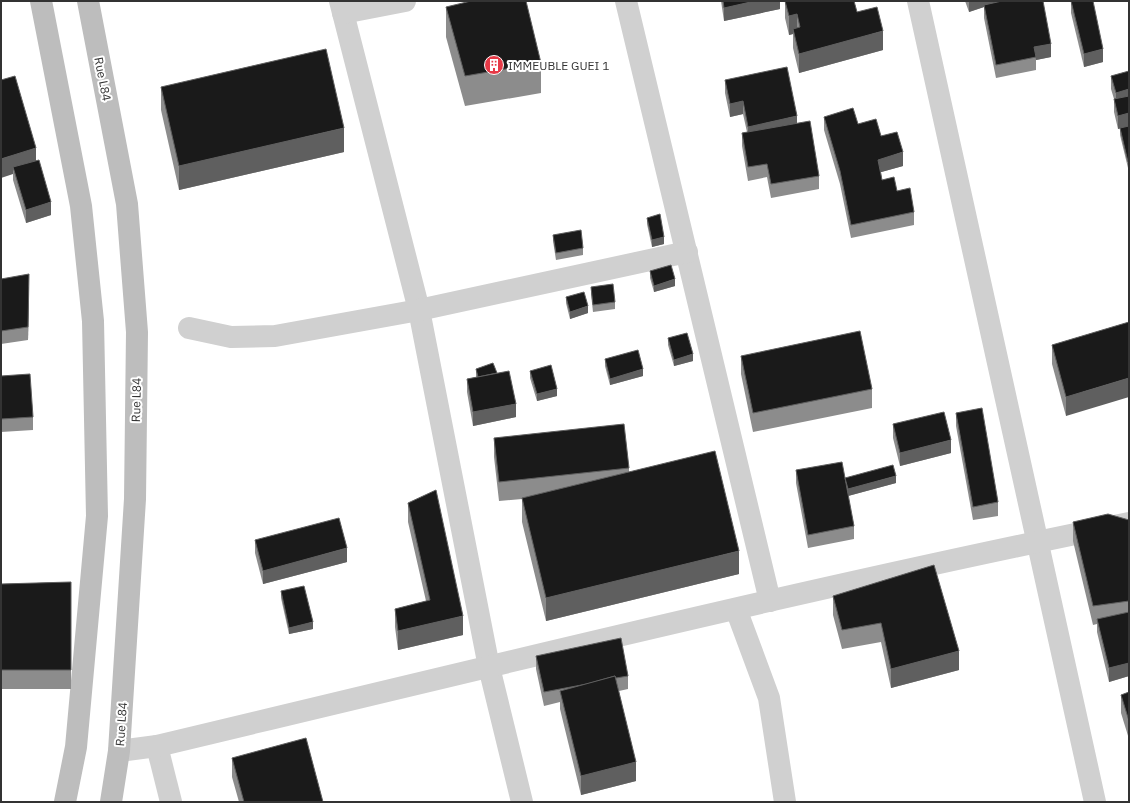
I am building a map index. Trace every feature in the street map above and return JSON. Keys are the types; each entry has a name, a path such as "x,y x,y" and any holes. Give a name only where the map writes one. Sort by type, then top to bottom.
{"main road":[{"path":"41,1 81,206 93,321 97,516 76,747 66,802"},
{"name":"Rue L84","path":"88,1 127,204 137,332 135,499 119,751 111,802"}],"street":[{"path":"405,1 341,7 419,310 490,667 522,802"},
{"path":"626,1 770,601"},
{"path":"918,1 1094,802"},
{"path":"189,328 231,338 275,336 419,310 686,252"},
{"path":"119,751 157,746 770,601 1129,523"},
{"path":"736,609 769,698 785,802"},
{"path":"157,746 171,802"}],"building":[{"path":"471,1 526,1 541,63 465,76 446,7"},
{"path":"723,1 755,1 724,8"},
{"path":"785,1 854,1 857,12 877,7 883,31 799,54 793,29 800,27 797,14 789,16"},
{"path":"1002,1 1043,1 1051,44 1034,47 1036,57 996,65 984,5"},
{"path":"1071,1 1093,1 1103,49 1084,54"},
{"path":"326,49 344,128 179,166 161,87"},
{"path":"787,67 797,116 748,127 743,101 730,104 725,80"},
{"path":"1129,71 1129,89 1116,93 1111,76"},
{"path":"15,76 36,148 1,159 1,80"},
{"path":"1129,96 1129,113 1118,116 1114,99"},
{"path":"853,108 858,124 876,119 881,136 897,132 903,152 878,160 882,180 894,177 897,191 910,188 914,212 851,225 840,171 824,117"},
{"path":"810,121 819,176 771,184 767,164 748,167 742,133"},
{"path":"1129,126 1129,161 1128,162 1120,128"},
{"path":"39,160 51,202 26,210 13,167"},
{"path":"660,214 664,237 652,240 647,218"},
{"path":"581,230 583,248 556,253 553,235"},
{"path":"671,265 675,279 654,286 650,271"},
{"path":"29,274 28,327 1,331 1,279"},
{"path":"613,284 615,302 593,305 591,287"},
{"path":"584,292 588,306 570,312 566,297"},
{"path":"1129,322 1129,378 1066,397 1052,345"},
{"path":"860,331 872,389 753,413 741,356"},
{"path":"687,333 693,354 674,360 668,338"},
{"path":"638,350 643,369 610,379 605,359"},
{"path":"493,363 497,373 478,377 476,369"},
{"path":"551,365 557,389 537,394 530,371"},
{"path":"509,371 516,404 473,412 467,379"},
{"path":"30,374 33,417 1,419 1,376"},
{"path":"982,408 998,502 973,507 956,413"},
{"path":"944,412 951,440 900,453 893,424"},
{"path":"624,424 629,468 499,482 494,438"},
{"path":"715,451 739,551 546,598 522,498"},
{"path":"842,462 854,526 808,535 796,470"},
{"path":"893,465 896,476 848,489 845,478"},
{"path":"436,490 463,616 398,631 395,609 430,600 408,503"},
{"path":"1108,514 1129,520 1129,601 1093,606 1073,522"},
{"path":"339,518 347,548 263,571 255,540"},
{"path":"934,565 959,651 891,669 881,623 842,630 833,596"},
{"path":"71,582 71,670 1,670 1,584"},
{"path":"304,586 313,622 289,628 281,591"},
{"path":"1129,612 1129,663 1109,668 1097,619"},
{"path":"621,638 628,676 616,678 615,676 587,684 544,692 536,656"},
{"path":"615,676 636,762 581,776 560,691"},
{"path":"1129,692 1129,721 1121,695"},
{"path":"306,738 323,802 244,802 232,758"}],"place":[{"name":"IMMEUBLE GUEI 1","path":"494,65"}]}
